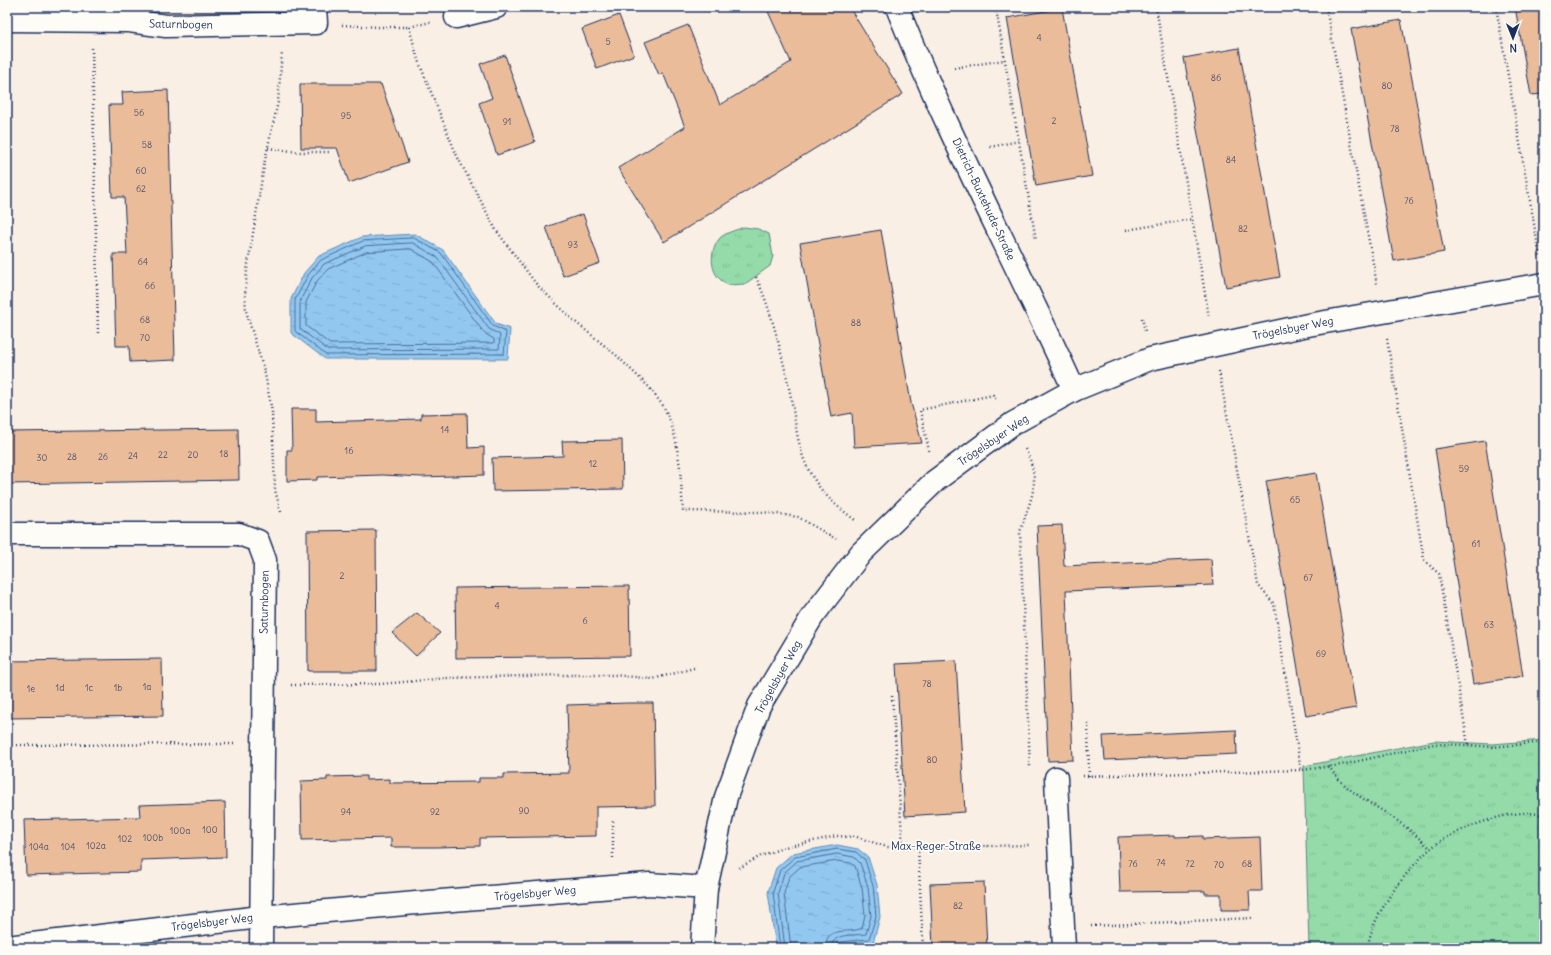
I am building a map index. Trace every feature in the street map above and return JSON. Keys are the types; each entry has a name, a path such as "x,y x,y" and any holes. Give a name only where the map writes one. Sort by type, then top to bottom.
{"street":[{"path":"456,17 496,7"},
{"name":"Dietrich-Buxtehude-Straße","path":"897,7 925,73 1074,390"},
{"name":"Saturnbogen","path":"7,20 129,21 166,26 282,23 316,15"},
{"name":"Trögelsbyer Weg","path":"7,947 261,917 648,884 706,888 726,797 759,706 812,617 861,552 935,480 1012,424 1074,390 1150,359 1214,344 1382,312 1543,274"},
{"name":"Saturnbogen","path":"7,534 239,534 258,541 265,560 261,948"},
{"path":"1056,778 1063,938"},
{"path":"702,948 706,888"}],"path":[{"path":"1005,7 996,9 1036,243"},
{"path":"1156,7 1214,344 1258,585 1274,604 1301,770"},
{"path":"1326,7 1382,312 1424,560 1439,574 1468,745"},
{"path":"1496,7 1543,274"},
{"path":"316,15 378,28 409,27 456,17"},
{"path":"91,21 98,334"},
{"path":"281,512 275,490 272,412 265,374 246,311 245,295 246,270 268,148 278,102 282,23"},
{"path":"409,27 418,60 456,156 496,230 537,285 573,320 616,355 649,387 664,407 671,423 676,442 680,467 683,511 763,512 798,517 861,552"},
{"path":"925,73 1004,60"},
{"path":"268,148 299,152 331,152"},
{"path":"1126,230 1192,218"},
{"path":"756,277 768,307 780,350 800,448 813,478 829,499 878,536"},
{"path":"935,480 920,410 993,395 1012,424 1032,461 1035,484 1031,503 1020,532 1030,779 1301,770 1341,765 1434,744 1493,747 1544,742"},
{"path":"264,685 381,684 448,678 562,675 615,675 653,679 694,668"},
{"path":"892,696 903,848"},
{"path":"1088,723 1089,776"},
{"path":"17,745 263,744"},
{"path":"1329,766 1340,780 1360,797 1416,835 1430,848"},
{"path":"1367,948 1374,925 1395,887 1430,848 1461,830 1484,821 1526,813 1544,815"},
{"path":"613,821 614,887"},
{"name":"Max-Reger-Straße","path":"706,888 761,856 785,847 837,836 857,836 887,846 903,848 1059,844"},
{"path":"918,848 923,948"},
{"path":"1063,938 1252,918"}],"green space":[{"path":"744,227 758,229 769,234 773,256 770,266 745,284 728,285 715,273 712,262 713,251 723,235"},
{"path":"1544,740 1544,948 1309,948 1304,766 1434,741 1492,744"}],"water":[{"path":"415,234 443,250 496,324 510,329 508,359 325,359 291,333 291,299 304,273 319,256 362,237"},
{"path":"837,845 858,849 868,857 877,885 880,917 873,943 821,948 776,948 768,892 776,868 793,853"}],"building":[{"path":"766,7 849,7 903,94 664,242 618,168 685,127 663,73 659,75 645,42 688,25 720,105 791,62"},
{"path":"1515,7 1544,7 1544,94 1531,95"},
{"path":"1062,8 1092,176 1036,186 1007,18"},
{"path":"619,15 634,55 597,69 582,29"},
{"path":"1401,20 1444,252 1394,261 1351,29"},
{"path":"1239,48 1280,277 1226,287 1184,58"},
{"path":"505,55 535,142 497,155 479,103 492,98 480,64"},
{"path":"300,84 381,84 408,162 349,183 337,148 301,148"},
{"path":"168,90 175,360 130,362 129,346 116,346 113,254 127,254 124,197 112,197 109,105 123,105 122,92"},
{"path":"583,214 600,263 563,276 546,227"},
{"path":"881,230 911,403 922,443 854,447 852,413 831,417 800,243"},
{"path":"291,409 316,409 316,422 421,419 421,414 467,413 468,448 484,447 484,475 422,477 383,475 317,477 317,480 287,481 287,450 292,450"},
{"path":"238,429 239,480 7,484 7,432"},
{"path":"622,440 623,489 493,491 492,458 563,456 562,441"},
{"path":"1485,441 1523,676 1473,684 1435,449"},
{"path":"1316,473 1356,708 1306,716 1266,481"},
{"path":"1062,525 1064,566 1211,559 1213,585 1066,591 1073,760 1048,761 1037,526"},
{"path":"376,530 377,671 308,671 307,531"},
{"path":"629,586 630,656 456,658 455,588"},
{"path":"417,613 440,633 416,656 392,633"},
{"path":"162,659 163,716 7,718 7,661"},
{"path":"956,661 965,812 905,816 896,664"},
{"path":"653,703 655,806 596,807 596,836 480,838 480,846 436,847 391,847 391,838 302,840 301,781 327,780 327,777 366,776 366,780 390,779 390,783 479,782 479,778 504,778 504,774 569,773 567,705"},
{"path":"1236,730 1237,754 1105,760 1103,736"},
{"path":"225,802 226,857 141,860 141,872 26,875 24,820 140,817 139,805"},
{"path":"1175,835 1175,837 1203,836 1203,839 1260,837 1262,891 1249,891 1250,910 1221,910 1221,894 1205,894 1205,891 1120,892 1118,837"},
{"path":"984,882 987,948 933,948 930,884"}]}
